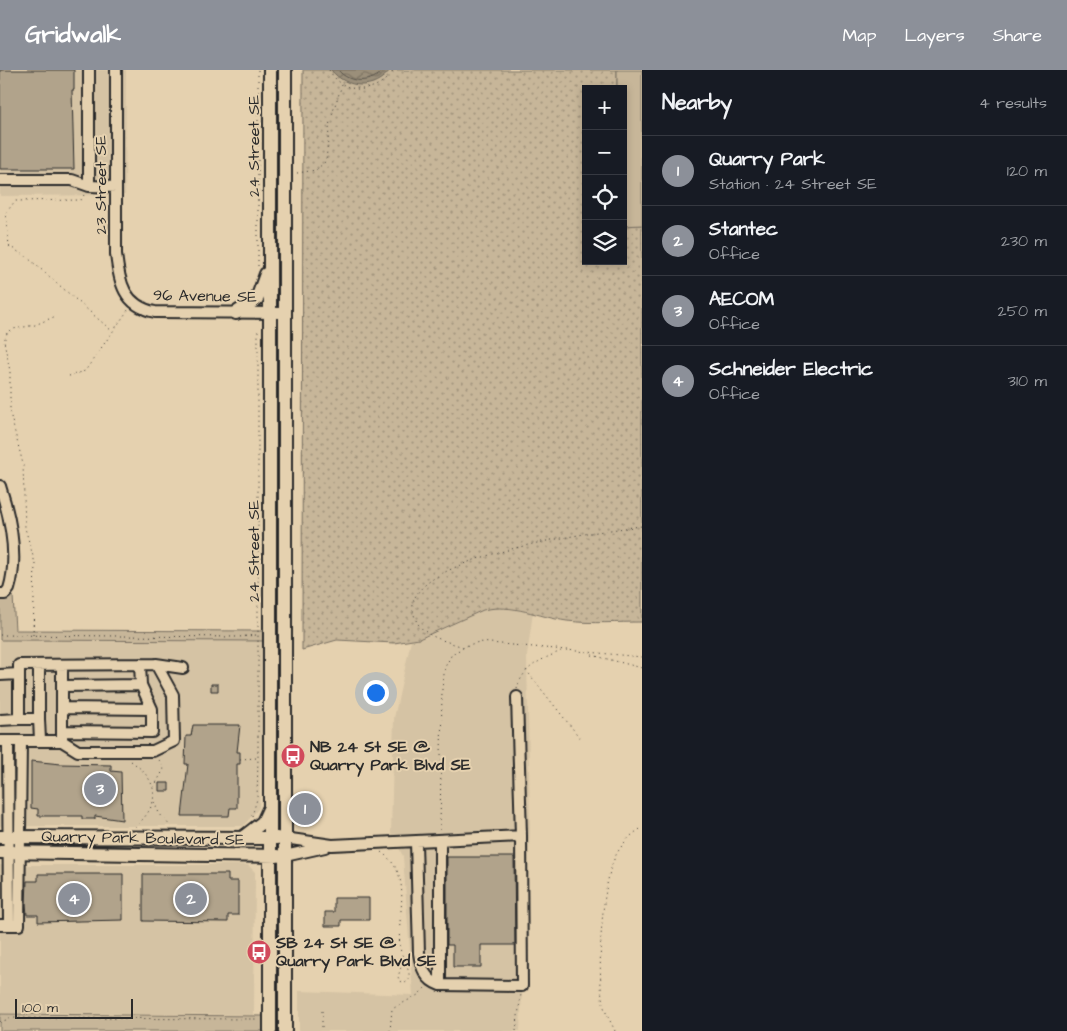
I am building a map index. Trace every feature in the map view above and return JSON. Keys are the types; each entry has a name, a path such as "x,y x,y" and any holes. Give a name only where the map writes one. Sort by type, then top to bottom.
{"main road":[{"name":"24 Street SE","path":"270,70 270,1031"},
{"name":"24 Street SE","path":"285,1031 286,70"},
{"path":"236,313 257,299 270,257"},
{"path":"241,839 263,822 270,807"},
{"name":"Quarry Park Boulevard SE","path":"10,837 284,838"},
{"name":"Quarry Park Boulevard SE","path":"10,852 284,856"}],"street":[{"path":"89,70 89,186"},
{"name":"23 Street SE","path":"116,70 118,271 120,284 130,300"},
{"path":"0,180 72,180 89,186 116,187"},
{"name":"96 Avenue SE","path":"130,300 145,310 155,312 286,313"},
{"path":"0,486 9,520 13,556 10,589 5,594 0,594"},
{"path":"10,925 10,837 4,741 152,732 152,709 141,685 140,664"},
{"path":"62,665 62,736 78,750 153,751 174,741 173,695 156,664"},
{"path":"19,719 19,665 156,664 183,668"},
{"path":"39,665 40,740"},
{"path":"0,675 19,674"},
{"path":"62,686 141,685"},
{"path":"416,842 420,965 429,980 440,985 522,986 521,836 517,697"},
{"path":"62,708 152,709"},
{"path":"0,720 40,719"},
{"path":"10,837 21,741"},
{"path":"284,838 332,845 521,836"},
{"path":"440,841 440,985"},
{"path":"284,856 332,845"},
{"path":"10,852 10,925"},
{"path":"0,917 9,907"}],"path":[{"path":"258,70 258,267"},
{"path":"329,70 342,85 357,90 375,87 389,77 394,70"},
{"path":"286,173 316,170 326,161 330,120 342,85"},
{"path":"89,186 81,200 15,200 6,213 9,246 28,258 112,332"},
{"path":"70,376 85,371 112,332 130,300"},
{"path":"32,635 35,563 25,528 23,464 10,413 10,371 4,341 7,333 13,329 35,325 56,316"},
{"path":"251,819 257,799 258,758 258,331"},
{"path":"464,647 426,633 417,624 413,608 414,598 420,590 436,578 498,552 596,531 642,526"},
{"path":"0,635 239,637 258,635"},
{"path":"440,841 440,764 444,672 452,654 464,647 489,642 588,654 642,657"},
{"path":"517,697 519,682 526,670 561,651"},
{"path":"588,654 642,668"},
{"path":"526,670 580,738"},
{"path":"118,751 144,772 154,788"},
{"path":"153,751 164,769 154,788 154,801 159,813 172,828"},
{"path":"240,759 258,758"},
{"path":"134,828 149,812 154,801"},
{"path":"615,1031 604,1008 602,989 604,918 609,876 616,856 629,837 642,828"},
{"path":"368,844 390,859 400,876 400,940 403,961 410,976 410,980 405,983 400,981 398,977 403,961"},
{"path":"390,1031 391,1010 422,993 429,980"},
{"path":"521,1031 516,1030 522,986"},
{"path":"322,1011 322,1031"},
{"path":"0,1022 12,1018 260,1018"}],"shaded area":[{"path":"0,70 126,70 125,195 0,196"},
{"path":"303,70 617,70 617,85 582,85 582,265 627,265 627,226 642,225 642,622 576,622 515,609 494,608 483,610 419,639 394,643 337,640 302,650"},
{"path":"617,70 642,70 642,225 627,226 627,85 617,85"},
{"path":"13,596 15,630 265,631 266,641 0,640 0,597"},
{"path":"493,607 533,612 527,656 530,829 520,1031 299,1031 299,991 413,995 403,856 391,833 394,718 411,641 426,637"},
{"path":"0,640 266,641 259,808 243,826 0,826"},
{"path":"0,865 248,865 255,872 254,1015 0,1013"},
{"path":"0,1014 263,1016 263,1031 0,1031"}],"water":[{"path":"331,70 390,70 376,82 361,85 345,81"}],"building":[{"path":"0,70 74,70 74,90 72,90 74,169 0,169"},
{"path":"211,684 218,684 218,691 211,691"},
{"path":"193,725 240,725 237,752 240,752 240,764 237,764 237,808 230,808 229,816 182,816 188,764 185,764 186,736 191,736"},
{"path":"31,761 111,765 111,771 121,772 122,820 95,816 95,819 82,819 82,816 38,816 38,809 31,808"},
{"path":"159,783 169,783 169,791 159,791"},
{"path":"447,857 514,857 515,945 481,945 481,967 453,967 453,945 447,945"},
{"path":"38,874 123,874 123,920 38,922 38,915 27,915 26,904 27,881 38,881"},
{"path":"143,874 228,874 228,881 238,881 238,915 228,915 228,922 143,921"},
{"path":"334,898 369,898 369,920 341,920 341,926 325,926 325,912 334,912"}],"place":[{"name":"NB 24 St SE @ Quarry Park Blvd SE","path":"293,756"},
{"name":"AECOM","path":"100,789"},
{"name":"Quarry Park","path":"305,809"},
{"name":"Schneider Electric","path":"74,899"},
{"name":"Stantec","path":"191,899"},
{"name":"SB 24 St SE @ Quarry Park Blvd SE","path":"259,952"}]}
